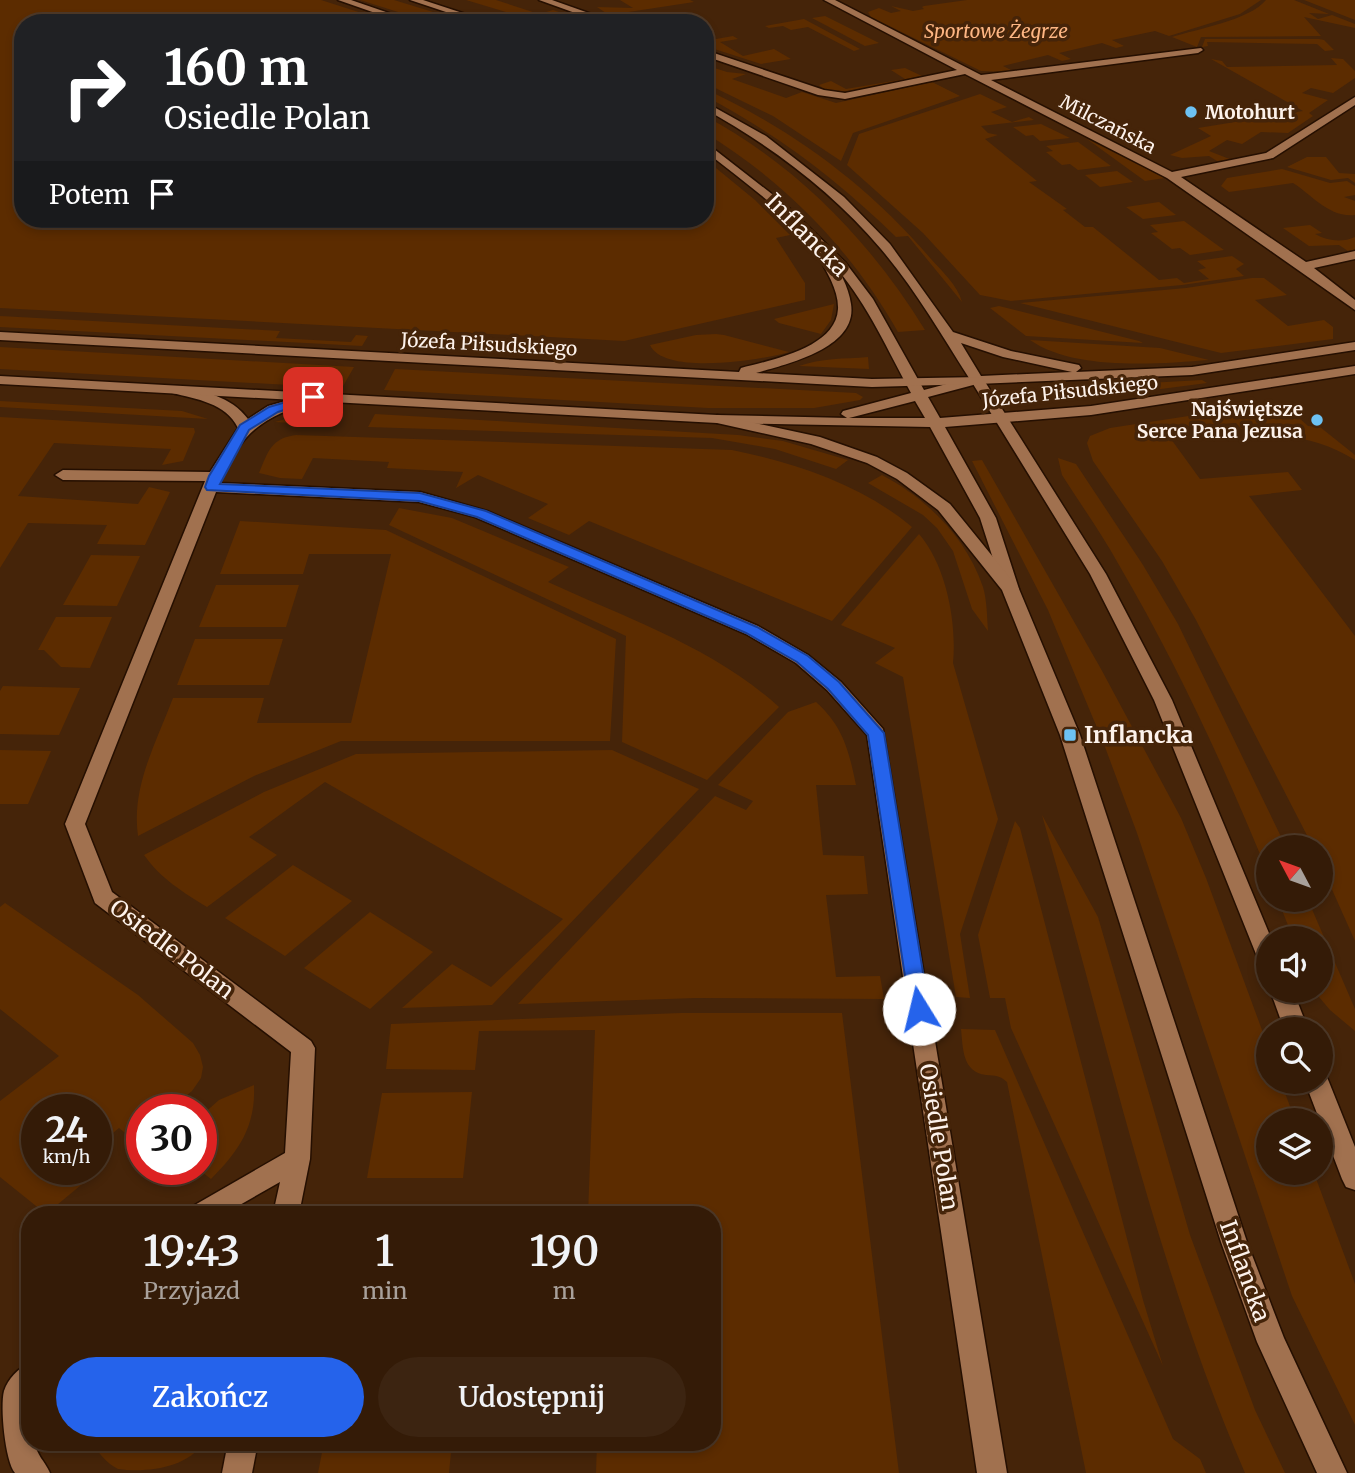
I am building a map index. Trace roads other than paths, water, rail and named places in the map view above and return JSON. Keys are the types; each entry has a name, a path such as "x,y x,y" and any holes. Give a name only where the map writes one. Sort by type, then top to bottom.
{"street":[{"path":"342,0 386,14"},
{"path":"414,0 460,14"},
{"path":"543,0 586,14"},
{"name":"Milczańska","path":"828,0 1171,176 1304,266 1355,306"},
{"path":"980,78 1198,50"},
{"path":"714,56 822,93 845,96 967,71"},
{"path":"1171,176 1269,156 1355,100"},
{"name":"Inflancka","path":"714,111 778,149 856,216 906,272 949,335 1098,574 1163,700 1256,927"},
{"name":"Inflancka","path":"714,152 755,183 841,265 866,299 988,518 1010,589 1075,748 1234,1242 1271,1342 1332,1473"},
{"path":"728,376 787,359 823,345 839,330 845,310 841,293 817,244"},
{"path":"1304,266 1355,256"},
{"name":"Józefa Piłsudskiego","path":"949,335 1008,354 1110,375"},
{"name":"Józefa Piłsudskiego","path":"0,336 728,376 918,390"},
{"name":"Józefa Piłsudskiego","path":"788,421 837,416 918,390 977,380 1192,371 1355,346"},
{"name":"Józefa Piłsudskiego","path":"0,380 717,419 937,423 1002,420 1218,393 1355,370"},
{"path":"177,390 201,396 231,409 242,420 244,428"},
{"name":"Osiedle Polan","path":"288,1206 297,1159 303,1048 103,897 75,824 214,482 244,428 274,409 313,397"},
{"path":"717,419 815,440 872,460 902,475 944,507 1010,589"},
{"name":"Osiedle Polan","path":"62,475 185,478 420,497 481,514 752,630 802,659 834,686 876,733 992,1473"},
{"path":"1322,1094 1355,1178"},
{"path":"216,1206 297,1159"},
{"path":"21,1389 17,1394 21,1445"},
{"path":"21,1451 22,1458 34,1473"},
{"path":"237,1473 241,1451"}],"place":[{"name":"Motohurt","path":"1191,112"},
{"name":"Najświętsze Serce Pana Jezusa","path":"1317,420"},
{"name":"Inflancka","path":"1070,735"}],"park label":[{"name":"Sportowe Żegrze","path":"996,31"}]}
